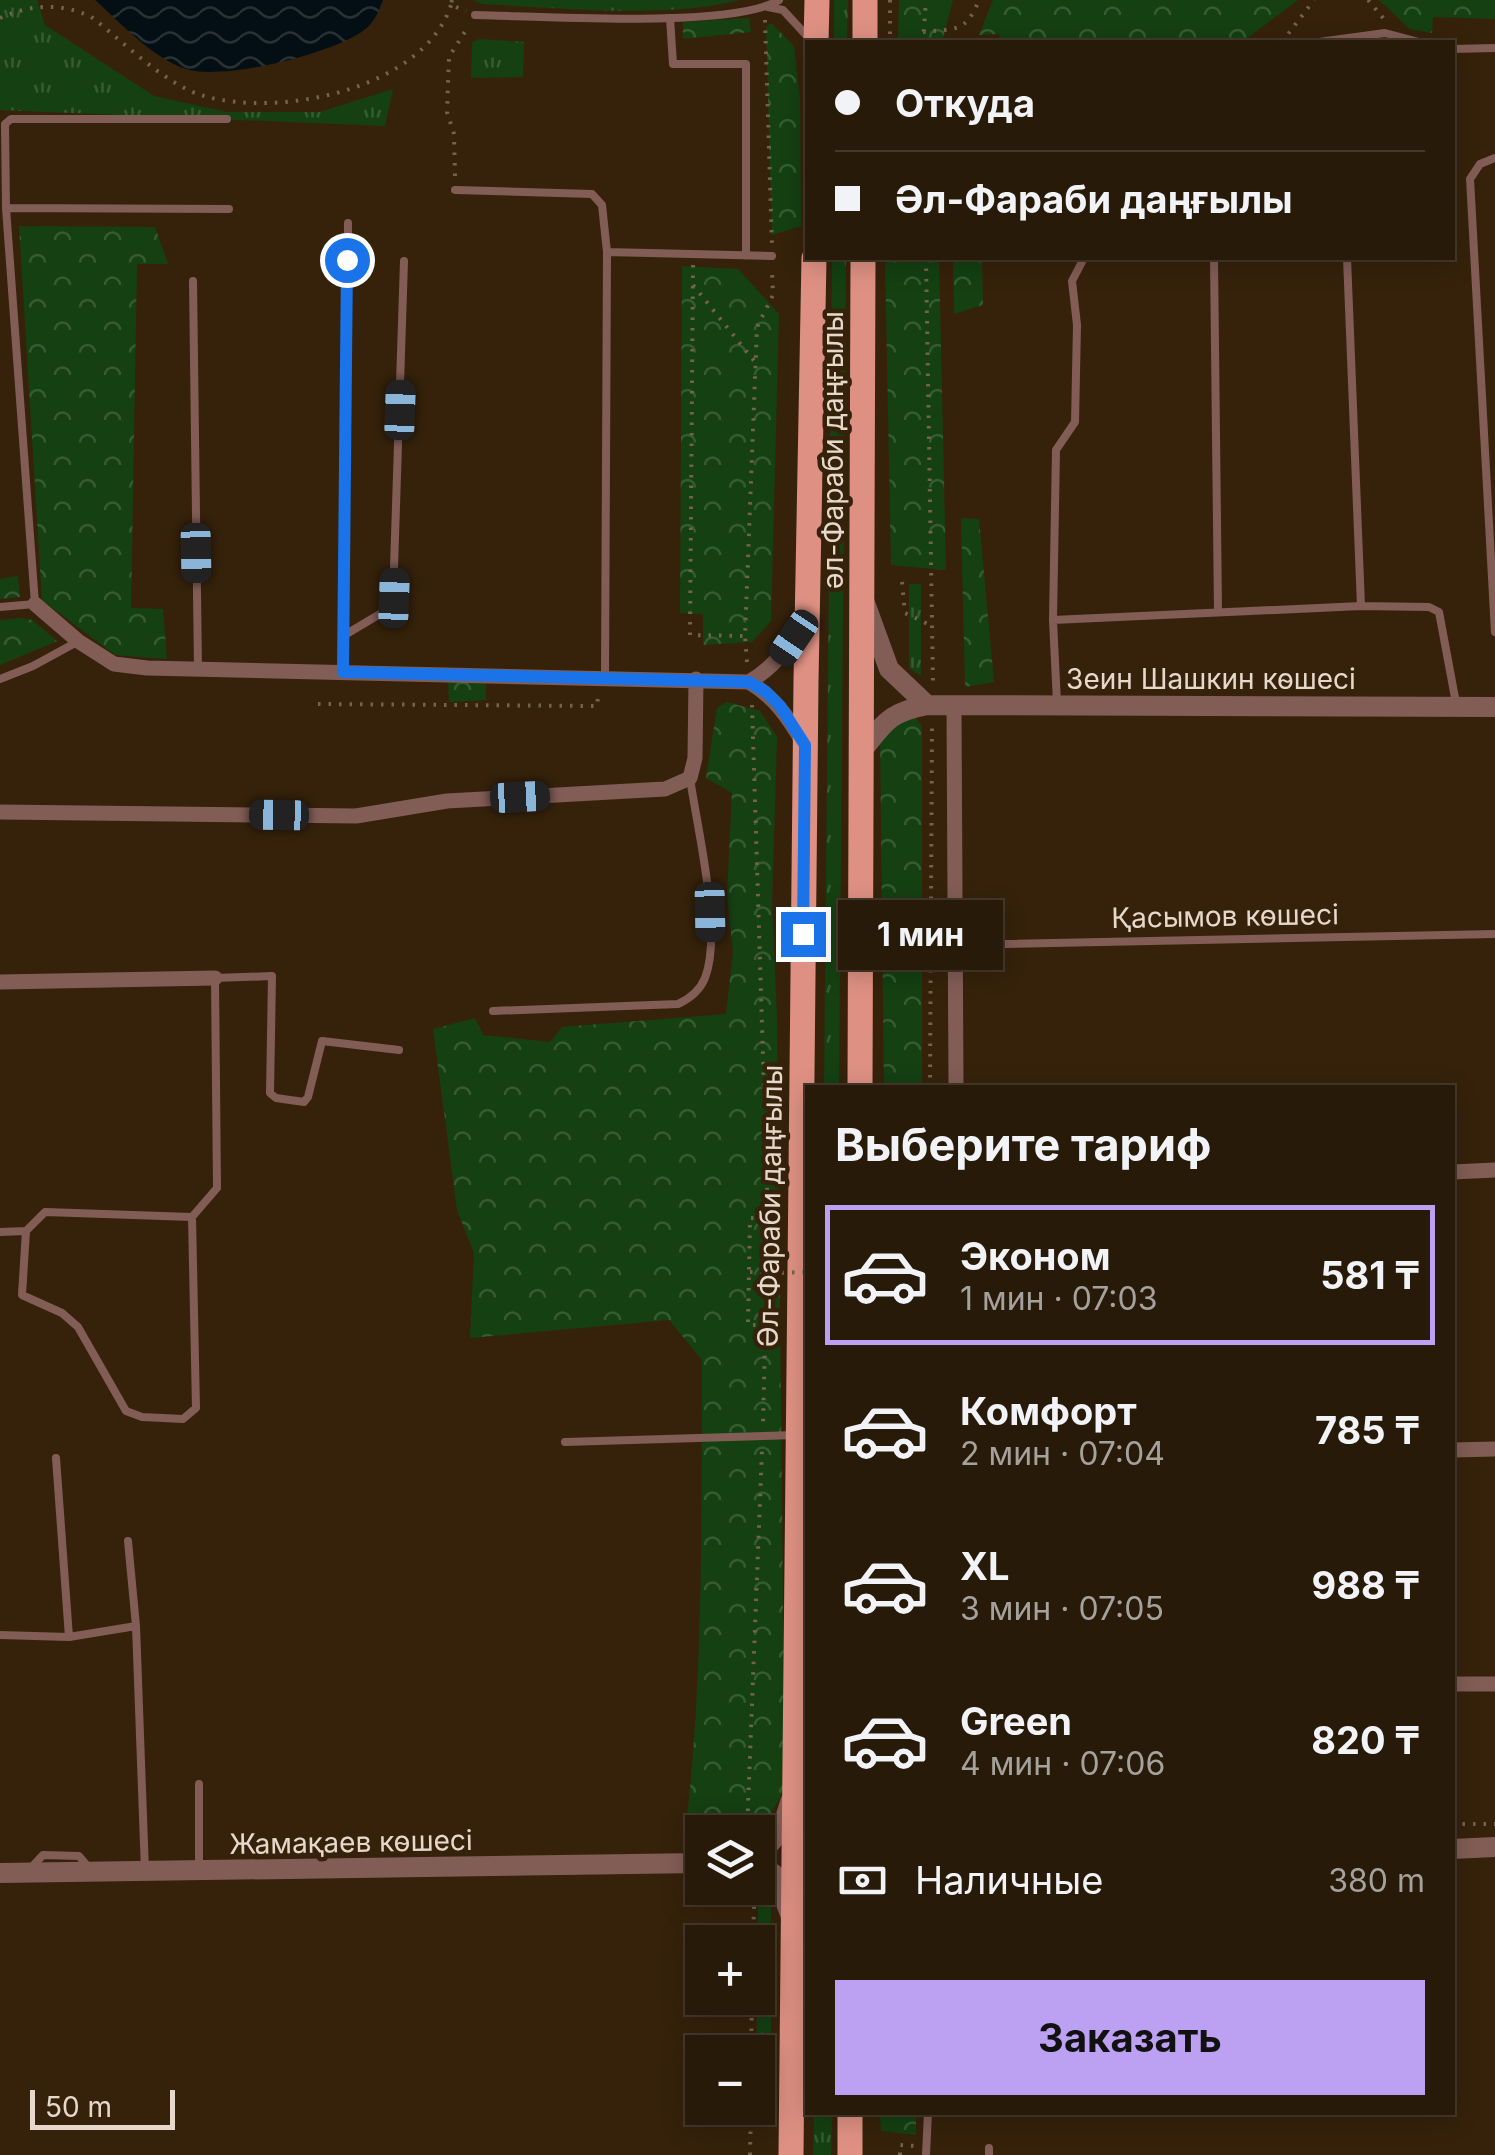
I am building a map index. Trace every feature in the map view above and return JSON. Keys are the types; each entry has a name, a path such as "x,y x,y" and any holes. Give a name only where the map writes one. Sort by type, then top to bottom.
{"main road":[{"path":"815,40 817,0"},
{"path":"865,0 865,40"},
{"name":"Әл-Фараби даңғылы","path":"791,2155 805,745 814,260"},
{"name":"әл-Фараби даңғылы","path":"860,753 863,260"},
{"path":"860,753 860,1085"},
{"path":"850,2115 850,2155"}],"street":[{"path":"863,596 889,669 931,703"},
{"path":"35,604 78,641 114,664 198,670 696,680 766,672 782,656 807,608"},
{"path":"748,673 780,706 805,745"},
{"path":"0,812 356,816 447,800 665,789 690,778 695,758 696,680"},
{"name":"Зеин Шашкин көшесі","path":"860,753 891,716 931,703 1495,707"},
{"path":"954,706 956,1085"},
{"path":"0,982 215,978"},
{"path":"1455,1172 1495,1170"},
{"path":"1455,1450 1495,1449"},
{"path":"1455,1684 1495,1684"},
{"path":"775,1838 783,1826 795,1786"},
{"path":"1455,1848 1495,1847"},
{"name":"Жамақаев көшесі","path":"0,1873 685,1862"},
{"path":"775,1878 793,1924"}],"lane":[{"path":"764,11 779,0"},
{"path":"476,15 670,18 783,10 813,40"},
{"path":"670,18 673,64 746,64 746,256"},
{"path":"1334,40 1385,33 1411,40"},
{"path":"1455,48 1495,48"},
{"path":"0,607 35,604 6,208 5,124 11,119 226,119"},
{"path":"1495,158 1480,164 1470,178 1495,632"},
{"path":"455,190 592,194 602,205 607,252 602,678"},
{"path":"6,208 229,209"},
{"path":"343,672 348,223"},
{"path":"607,252 772,256"},
{"path":"1058,706 1052,620 1056,450 1075,422 1077,325 1072,281 1083,260"},
{"path":"1214,260 1218,612"},
{"path":"1347,260 1361,606"},
{"path":"343,636 385,611 394,598 404,261"},
{"path":"193,281 198,670"},
{"path":"1052,620 1361,606 1429,607 1439,612 1457,708"},
{"path":"0,678 33,666 78,641"},
{"path":"493,1011 678,1004 696,992 706,975 710,912 690,778"},
{"name":"Қасымов көшесі","path":"957,945 1495,934"},
{"path":"192,1217 45,1212 26,1231 22,1294 62,1312 78,1328 126,1411 142,1418 183,1419 196,1408 192,1217 217,1188 215,978 272,976 270,1092 276,1098 304,1102 322,1041 399,1050"},
{"path":"0,1232 26,1231"},
{"path":"565,1442 798,1435"},
{"path":"56,1458 68,1637"},
{"path":"128,1541 136,1626 144,1871"},
{"path":"0,1635 68,1637 136,1626"},
{"path":"199,1784 199,1871"},
{"path":"926,2155 928,2115"}],"path":[{"path":"890,0 890,40"},
{"path":"923,40 926,0"},
{"path":"923,32 964,27 979,0"},
{"path":"1284,40 1314,0"},
{"path":"0,18 17,10 50,5 74,9 90,16 180,86 204,96 258,104 338,92 378,78 415,58 434,40 446,24 452,5"},
{"path":"748,673 745,636 757,327 773,295 764,11"},
{"path":"455,190 454,134 446,112 449,57 476,15"},
{"path":"693,255 690,636 745,636"},
{"path":"926,260 932,626 930,1085"},
{"path":"693,285 756,362"},
{"path":"902,582 905,613 932,626"},
{"path":"318,704 597,706 602,678"},
{"path":"748,1815 769,1273 752,702"},
{"path":"766,1325 748,1325 750,1218 768,1218"},
{"path":"750,1272 805,1272"},
{"path":"1455,1824 1495,1824"},
{"path":"750,2155 751,2125"},
{"path":"900,2155 900,2146 916,2146"}],"green space":[{"path":"0,0 37,0 45,25 154,96 227,112 320,112 393,89 385,126 0,110"},
{"path":"474,0 740,0 646,11 482,4"},
{"path":"834,0 848,0 847,40 834,40"},
{"path":"899,0 953,0 943,40 898,40"},
{"path":"993,0 1298,0 1245,40 1000,40 999,34 979,35"},
{"path":"1379,0 1495,0 1495,19 1433,17 1432,33 1410,29"},
{"path":"749,18 751,32 683,39 683,22"},
{"path":"771,23 794,46 800,98 801,226 772,235 766,27"},
{"path":"479,39 524,42 523,77 471,78 472,43"},
{"path":"19,226 155,227 168,264 137,264 131,608 163,609 167,659 115,655 42,600"},
{"path":"832,260 846,260 839,1085 824,1085"},
{"path":"885,260 939,260 946,570 891,565"},
{"path":"953,260 982,260 983,305 954,314"},
{"path":"682,266 738,269 779,314 771,621 752,642 703,645 703,614 680,613"},
{"path":"961,518 979,519 994,682 965,687"},
{"path":"18,576 20,597 0,599 0,579"},
{"path":"909,584 921,584 921,676 909,668"},
{"path":"0,620 32,620 57,641 0,665"},
{"path":"448,681 486,681 486,700 449,702"},
{"path":"727,702 760,711 777,737 772,904 777,1016 785,1790 769,1815 687,1815 698,1663 702,1360 669,1320 470,1338 474,1253 457,1210 433,1029 475,1018 483,1035 550,1042 562,1027 726,1014 733,952 727,895 732,793 706,778 717,708"},
{"path":"914,716 922,726 922,1085 884,1085 880,738 900,720"},
{"path":"771,1905 771,1925 758,1925 758,1908"},
{"path":"757,2015 771,2015 771,2035 757,2035"},
{"path":"814,2115 832,2115 831,2155 813,2155"},
{"path":"880,2115 916,2115 916,2135 881,2131"}],"water":[{"path":"95,0 383,0 367,28 348,40 276,63 203,72 161,57"}],"route":[{"path":"347,260 343,672 749,682 780,706 805,745 803,934"}]}
